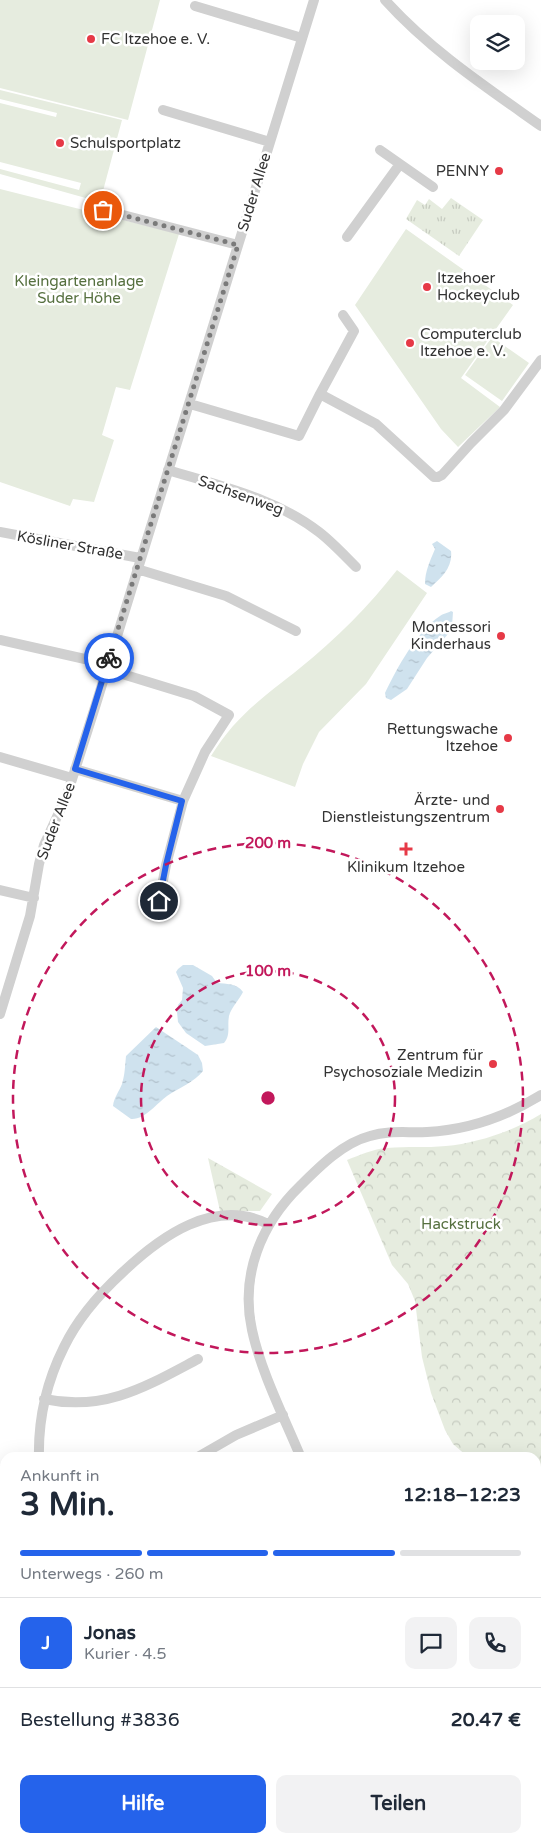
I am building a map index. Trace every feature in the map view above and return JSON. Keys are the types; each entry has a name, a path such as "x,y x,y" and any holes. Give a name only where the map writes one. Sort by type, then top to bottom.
{"street":[{"name":"Suder Allee","path":"0,1014 28,925 44,845 74,774 314,0"},
{"path":"384,0 414,30 457,65 541,126"},
{"path":"195,6 302,38"},
{"path":"163,110 270,142"},
{"path":"380,150 433,187"},
{"path":"347,237 400,164"},
{"path":"100,209 238,245"},
{"path":"190,404 299,436 354,331 344,315"},
{"path":"320,394 376,424 434,476 438,477 504,410 541,360"},
{"name":"Sachsenweg","path":"168,470 248,495 291,514 319,532 356,567"},
{"name":"Kösliner Straße","path":"0,532 140,558"},
{"path":"137,570 226,596 296,631"},
{"path":"0,640 107,666 194,696 229,715 197,768 182,801 159,901"},
{"path":"0,757 182,801"},
{"path":"0,890 34,898"},
{"path":"298,1452 258,1353 249,1314 250,1284 254,1259 268,1224 287,1199 310,1175 334,1155 355,1142 368,1136 388,1132 425,1132 468,1126 508,1112 541,1095"},
{"path":"39,1452 39,1433 44,1399 60,1354 79,1320 106,1288 150,1247 175,1231 196,1222 214,1217 244,1216 268,1224"},
{"path":"44,1399 63,1402 87,1401 119,1396 152,1385 198,1359"},
{"path":"206,1452 236,1435 283,1415"}],"green space":[{"path":"0,0 160,0 128,120 0,88"},
{"name":"Schulsportplatz","path":"0,90 122,120 100,202 0,174 0,169 79,190 81,183 0,162 0,103 56,117 57,113 0,99"},
{"name":"Kleingartenanlage Suder Höhe","path":"0,189 179,234 130,390 116,387 102,435 114,440 94,502 73,499 70,506 0,482"},
{"path":"451,198 483,220 459,256 406,219 417,200 425,205 429,199 442,209"},
{"name":"Itzehoer Hockeyclub","path":"406,229 513,305 461,378 500,407 458,447 441,429 355,305"},
{"path":"492,337 529,363 502,401 465,375"},
{"path":"397,570 427,593 366,684 319,732 303,764 295,787 211,756 231,729 251,708 339,634"},
{"name":"Hackstruck","path":"541,1114 541,1452 462,1452 453,1444 445,1430 431,1393 422,1357 415,1301 408,1284 392,1265 347,1160 367,1152 382,1149 439,1147 470,1142 507,1131"},
{"path":"208,1158 272,1194 260,1211 220,1211"}],"water":[{"path":"437,541 451,551 451,557 446,571 431,587 425,584 425,579 435,549 432,544"},
{"path":"453,612 452,626 448,634 427,658 407,689 391,700 386,698 385,693 390,683 416,640 441,615"},
{"path":"183,965 193,965 212,976 217,983 235,985 243,992 230,1013 228,1034 224,1043 205,1046 186,1033 178,1022 178,1005 182,1000 183,988 176,972"},
{"path":"156,1027 198,1055 203,1071 191,1082 167,1096 146,1114 136,1119 131,1119 113,1106 114,1100 123,1080 126,1056"}],"way so far":[{"path":"103,210 238,245 190,404 109,658"}],"place":[{"name":"FC Itzehoe e. V.","path":"91,39"},
{"name":"Schulsportplatz","path":"60,143"},
{"name":"PENNY","path":"499,171"},
{"name":"Itzehoer Hockeyclub","path":"427,287"},
{"name":"Computerclub Itzehoe e. V.","path":"410,343"},
{"name":"Montessori Kinderhaus","path":"501,636"},
{"name":"Rettungswache Itzehoe","path":"508,738"},
{"name":"Ärzte- und Dienstleistungszentrum","path":"500,809"},
{"name":"Klinikum Itzehoe","path":"406,849"},
{"name":"Zentrum für Psychosoziale Medizin","path":"493,1064"}],"route":[{"path":"109,658 75,769 182,801 159,901"}]}
